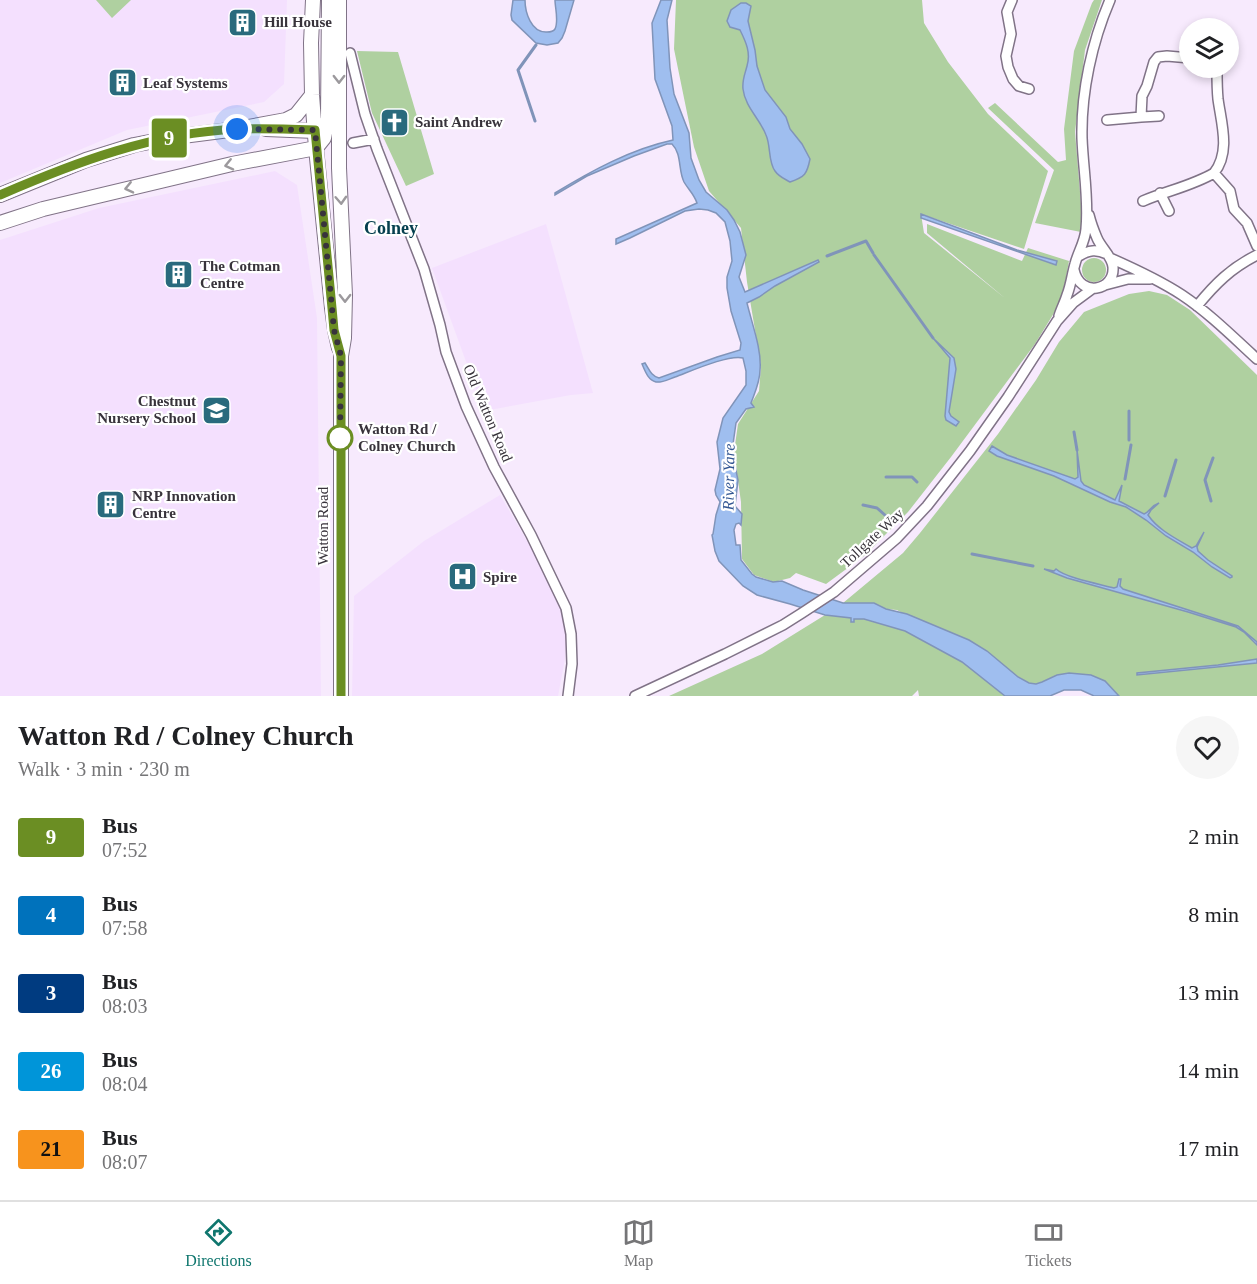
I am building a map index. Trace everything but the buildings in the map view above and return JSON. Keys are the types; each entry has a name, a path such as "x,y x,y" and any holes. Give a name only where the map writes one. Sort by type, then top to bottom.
{"main road":[{"name":"Watton Road","path":"313,0 312,95 318,139 333,319 341,356"},
{"name":"Watton Road","path":"318,139 328,118 329,0"},
{"name":"Watton Road","path":"339,0 339,161 345,295 344,338 341,356 341,696"},
{"path":"312,95 296,115 286,120 134,145 86,160 1,195 6,221 43,208 232,164 318,139"},
{"path":"237,129 318,139"},
{"name":"Watton Road","path":"318,139 331,147 339,161"}],"street":[{"path":"1012,0 1007,12 1011,34 1006,56 1008,67 1019,86 1029,89"},
{"path":"1110,0 1100,26 1086,81 1082,136 1087,209 1086,231 1074,270 1079,282 1092,289 1128,279 1153,279"},
{"name":"Old Watton Road","path":"350,53 360,97 423,269 446,352 466,406 494,467 531,535 566,608 571,634 572,664 568,696"},
{"path":"1141,117 1143,96 1154,62 1158,57 1179,57"},
{"path":"1143,201 1214,173 1219,166 1224,135 1218,100 1217,78"},
{"path":"1107,120 1159,116"},
{"path":"353,143 374,139"},
{"path":"1214,173 1230,191 1234,209 1247,223 1257,246"},
{"path":"1160,193 1169,211"},
{"path":"1087,209 1097,238 1108,256 1113,271 1105,285"},
{"path":"1078,256 1086,251 1100,251 1183,296 1257,359"},
{"path":"1197,306 1219,281 1257,255"},
{"name":"Tollgate Way","path":"1057,321 1074,270"},
{"name":"Tollgate Way","path":"635,696 783,625 834,592 897,538 927,506 964,458 1008,397 1057,321 1073,303 1092,289"}],"shaded area":[{"path":"0,0 287,0 284,84 264,102 127,130 0,183"},
{"path":"275,171 297,185 317,318 321,696 0,696 0,240 99,208"},
{"path":"546,224 593,393 484,411 432,268"},
{"name":"Spire","path":"500,495 560,603 566,630 565,659 558,696 352,696 354,596 424,541"}],"green space":[{"path":"96,0 131,0 112,18"},
{"path":"676,0 922,0 924,23 948,62 988,114 1048,171 1024,249 921,214 924,233 1006,299 927,233 927,224 1022,261 1028,248 1069,261 1064,288 1057,308 1035,344 908,512 864,556 826,584 796,573 790,578 774,582 754,575 742,559 741,502 734,452 738,424 759,391 761,366 747,282 741,228 709,191 694,147 674,49"},
{"path":"1094,0 1102,0 1085,50 1075,132 1082,216 1081,232 1035,223 1054,170 988,108 995,103 1058,162 1066,160 1064,129 1074,51"},
{"path":"357,51 398,52 434,174 406,186 372,113"},
{"path":"1094,258 1102,262 1106,270 1102,278 1094,282 1086,278 1082,270 1086,262"},
{"path":"1149,291 1167,295 1190,310 1257,375 1257,696 1119,696 1105,681 1057,675 1036,684 1029,683 897,610 886,609 874,603 843,603 903,553 920,533 998,434 1036,380 1059,342 1084,312 1129,294"},
{"path":"825,615 852,618 852,620 864,619 905,631 962,662 1005,696 919,696 918,690 912,696 669,696 762,654"}],"water":[{"path":"513,0 525,0 526,10 533,25 541,31 550,32 556,26 555,0 574,0 565,31 558,43 547,45 536,43 512,20"},
{"name":"River Yare","path":"661,0 672,0 667,20 670,68 674,94 689,133 691,158 706,192 727,210 740,232 746,255 739,277 745,292 818,260 819,262 747,303 760,362 759,379 751,403 754,407 746,409 736,423 732,451 738,480 735,506 742,514 741,525 736,524 734,530 736,545 740,545 741,560 756,577 773,582 782,581 843,603 874,603 969,640 1029,683 1036,684 1057,675 1069,673 1091,675 1105,681 1119,696 1094,696 1081,690 1064,690 1050,696 1005,696 962,662 905,631 864,619 854,619 854,622 851,622 851,618 825,615 757,595 743,586 719,561 712,535 720,502 715,490 720,469 717,442 723,418 746,385 743,358 719,361 658,382 649,377 642,364 645,363 652,374 659,378 740,350 741,343 727,288 727,277 732,261 725,222 716,213 708,210 685,211 616,244 616,239 697,203 684,182 679,157 672,144 634,156 587,176 555,195 555,193 612,162 642,149 673,140 672,126 655,79 652,23"},
{"path":"741,3 751,6 748,21 757,66 765,90 786,117 790,129 810,159 804,174 790,182 778,175 773,167 766,135 744,95 743,83 748,61 747,48 740,30 730,27 727,21 731,10"},
{"path":"921,214 1017,250 1057,261 1056,265 921,218"},
{"path":"933,338 954,358 956,369 949,412 959,422 956,426 946,420 945,416 950,358"},
{"path":"992,446 1007,455 1075,479 1078,477 1077,450 1081,481 1084,485 1115,500 1122,485 1119,501 1144,514 1159,503 1148,515 1152,520 1168,534 1192,548 1196,546 1204,532 1197,547 1198,551 1232,577 1212,567 1126,507 1054,476 997,456 989,451"},
{"path":"1044,569 1054,571 1056,569 1075,578 1114,588 1121,579 1120,586 1123,589 1238,626 1257,642 1257,645 1236,627 1067,578"},
{"path":"1257,659 1257,663 1137,675 1137,673"}],"waterway":[{"path":"535,121 518,70 536,45"},
{"path":"827,256 866,241 873,253"},
{"path":"874,255 933,338"},
{"path":"1129,411 1129,440"},
{"path":"1074,432 1077,450"},
{"path":"1125,479 1131,445"},
{"path":"1211,501 1205,480 1213,458"},
{"path":"1165,496 1176,460"},
{"path":"886,477 912,477 917,482"},
{"path":"863,505 877,508 886,516"},
{"path":"972,554 1033,566"}],"bus line":[{"name":"9","path":"0,195 86,160 134,145 221,130 315,130 334,330 341,356 341,696"}],"place":[{"name":"Hill House","path":"243,22"},
{"name":"Leaf Systems","path":"122,83"},
{"name":"Saint Andrew","path":"394,122"},
{"name":"The Cotman Centre","path":"179,275"},
{"name":"Chestnut Nursery School","path":"217,410"},
{"name":"Watton Rd / Colney Church","path":"340,438"},
{"name":"NRP Innovation Centre","path":"111,505"},
{"name":"Spire","path":"462,577"}],"district":[{"name":"Colney","path":"391,228"}],"route":[{"path":"237,129 315,130 334,330 341,356 340,438"}]}
